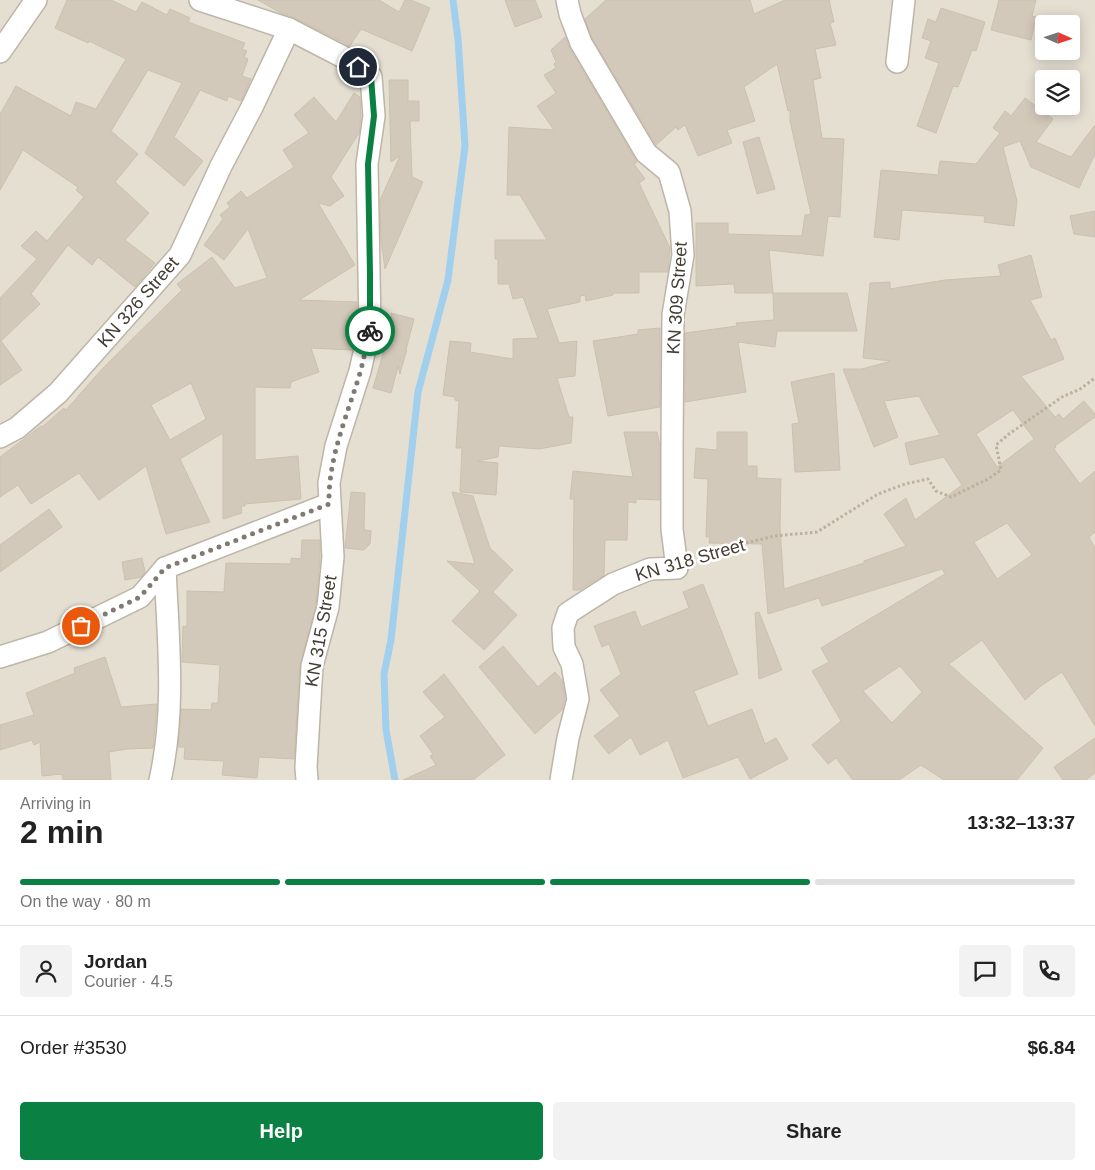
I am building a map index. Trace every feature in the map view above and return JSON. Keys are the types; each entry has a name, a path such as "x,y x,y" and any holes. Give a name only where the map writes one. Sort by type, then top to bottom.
{"street":[{"path":"0,52 36,0"},
{"name":"KN 315 Street","path":"200,0 290,29 345,58 371,77 374,116 368,164 370,327 360,371 336,446 329,483 333,557 328,607 312,666 306,767 307,780"},
{"name":"KN 309 Street","path":"567,0 581,43 646,153 669,172 680,211 683,254 673,315 672,529 677,568"},
{"path":"897,62 904,0"},
{"name":"KN 326 Street","path":"0,436 17,428 58,393 180,255 206,198 290,29"},
{"path":"0,657 48,642 140,597 165,568 329,504"},
{"path":"160,780 166,753 170,675 165,568"},
{"name":"KN 318 Street","path":"561,780 568,738 578,699 572,664 564,647 563,628 568,613 613,584 650,568 677,568"}],"path":[{"name":"KN 318 Street","path":"677,568 747,543 775,536 817,532 878,494 906,484 928,480 936,491 951,497 988,479 1000,470 996,445 1009,434 1062,397 1080,389 1095,378"}],"shaded area":[{"path":"0,0 1095,0 1095,780 0,780"}],"building":[{"path":"67,0 111,0 136,12 142,2 167,15 170,9 190,18 188,22 245,43 242,49 247,51 244,57 248,59 242,76 251,79 241,101 228,96 227,101 200,90 174,137 203,161 184,186 145,153 182,83 148,70 111,131 138,154 115,182 149,213 125,240 155,263 135,287 98,257 92,265 68,245 31,294 40,304 1,341 22,370 0,385 0,298 37,259 21,246 36,231 47,241 84,197 76,190 78,187 23,150 0,190 0,114 16,86 71,116 76,102 96,109 126,59 89,41 88,43 55,28"},
{"path":"258,0 379,0 399,12 405,0 411,0 430,8 412,51 361,29 350,46"},
{"path":"505,0 535,0 542,17 515,27"},
{"path":"606,0 750,0 754,14 785,0 829,0 834,22 830,23 836,45 815,49 821,78 813,80 822,138 844,139 840,217 828,216 823,256 769,250 773,293 735,293 734,284 696,286 696,223 728,223 728,234 802,236 805,215 811,214 790,121 790,110 788,111 777,64 744,87 755,121 727,130 732,143 698,156 685,125 678,130 676,127 656,145 592,38 585,19"},
{"path":"999,0 1036,0 1032,16 1035,17 1035,22 1031,40 991,30"},
{"path":"941,8 985,22 976,51 972,50 958,87 953,86 936,133 917,126 939,63 925,58 931,41 922,38 928,19 936,22"},
{"path":"565,37 570,49 637,162 634,164 645,179 639,183 670,248 668,272 639,272 639,293 613,293 613,295 586,301 585,295 580,296 580,302 547,309 559,343 577,341 575,376 557,378 569,417 573,417 571,443 539,449 499,446 498,457 477,461 498,463 496,495 460,492 462,448 456,448 459,401 455,400 455,397 443,395 450,341 471,343 470,352 513,359 513,339 538,338 523,297 513,299 509,284 498,284 498,259 495,259 495,240 547,240 520,195 507,195 509,127 554,130 537,106 556,93 544,75 556,68 554,64 556,62 551,50"},
{"path":"389,80 408,80 408,101 419,101 419,121 410,121 412,177 423,182 385,269 381,241 380,200 400,156 391,162"},
{"path":"354,93 360,97 361,116 359,133 331,177 344,196 330,206 318,203 355,265 299,300 357,302 357,326 352,350 311,348 319,372 291,382 290,388 255,387 255,460 298,456 301,499 245,504 245,506 241,506 242,513 223,519 223,433 180,459 210,522 166,534 146,466 99,500 79,473 31,504 18,485 0,497 0,457 42,427 64,408 66,410 103,368 182,290 177,284 212,257 235,288 267,278 248,229 224,260 204,245 223,219 220,215 230,207 227,203 241,191 247,198 294,167 283,150 309,133 294,115 314,97 336,122","holes":["191,383 206,419 170,440 151,405"]},
{"path":"1025,98 1035,106 1035,115 1048,115 1053,119 1036,142 1071,157 1095,125 1095,154 1079,188 1031,167 1020,141 1003,147 1017,201 1014,226 984,222 985,216 902,210 899,240 874,237 881,170 938,175 940,161 976,164 1000,133 993,128 1005,111 1011,116"},
{"path":"759,137 775,189 757,194 743,142"},
{"path":"1095,211 1095,237 1074,234 1070,216"},
{"path":"1031,255 1042,297 1030,300 1051,340 1055,338 1064,359 1021,376 1055,417 1059,414 1063,419 1084,401 1095,414 1095,417 1055,446 1054,449 1080,484 1095,471 1095,532 1089,537 1095,548 1095,726 1062,672 1042,685 1025,700 982,640 949,664 1043,748 1017,780 944,780 921,765 899,780 853,780 836,758 828,764 812,745 841,721 812,671 829,662 821,648 945,574 942,569 822,606 819,598 768,614 762,544 709,543 710,537 706,537 708,479 694,478 696,448 717,450 717,432 747,432 747,466 757,466 757,478 781,479 780,528 784,589 864,563 864,561 906,546 884,514 906,498 915,520 962,485 944,457 910,465 905,443 940,435 919,396 884,401 898,437 874,447 843,369 862,369 891,361 863,358 870,283 890,282 890,289 945,280 1001,276 998,265","holes":["1013,410 1034,439 997,467 976,434","1007,523 1032,555 997,579 974,542","900,666 922,692 892,723 863,691"]},
{"path":"773,293 847,293 857,331 777,331 775,347 738,342 746,392 685,402 685,333 737,326 736,323 774,320"},
{"path":"382,310 392,326 391,313 414,319 407,352 400,374 398,366 391,393 373,388 384,351 377,351 382,330"},
{"path":"660,328 660,407 608,416 593,341 638,334 638,330"},
{"path":"834,373 840,470 795,472 792,424 799,423 791,382"},
{"path":"624,432 657,432 660,446 660,500 636,499 636,503 628,502 627,540 605,540 604,575 580,590 573,590 574,499 570,499 573,471 633,477"},
{"path":"351,492 365,493 364,530 371,531 370,544 364,550 345,548"},
{"path":"452,492 473,496 490,548 513,570 493,592 517,615 484,650 452,621 480,591 447,561 475,564"},
{"path":"49,509 62,527 0,572 0,545"},
{"path":"302,540 320,540 320,557 316,605 300,665 294,759 259,757 257,778 222,775 224,761 184,759 185,747 178,747 181,709 211,710 212,703 218,703 220,665 182,662 183,626 187,627 187,591 224,592 226,563 291,564 291,558 301,559"},
{"path":"142,558 145,572 141,577 125,580 122,562"},
{"path":"703,584 738,674 694,691 708,726 752,709 765,744 776,738 788,759 750,779 738,757 683,778 668,740 640,755 631,737 609,754 594,736 620,716 600,690 621,674 609,644 602,647 594,626 635,611 641,627 689,608 683,592"},
{"path":"759,612 782,670 759,679 755,613"},
{"path":"503,646 538,687 555,672 562,680 565,698 562,710 535,734 479,667"},
{"path":"105,657 121,707 157,704 153,748 109,752 111,780 63,780 62,774 42,776 40,742 34,745 32,740 0,750 0,725 34,715 26,693 75,673 74,668"},
{"path":"444,674 505,755 473,780 403,780 436,765 430,756 433,754 420,736 445,717 423,692"},
{"path":"1095,738 1095,773 1086,780 1063,780 1054,767"}],"waterway":[{"path":"395,780 386,730 384,674 391,640 418,392 448,280 465,146 458,39 453,0"}],"way so far":[{"path":"81,626 140,597 165,568 329,504 329,483 336,446 360,371 370,331"}],"route":[{"path":"358,67 371,77 374,116 368,164 370,331"}]}
